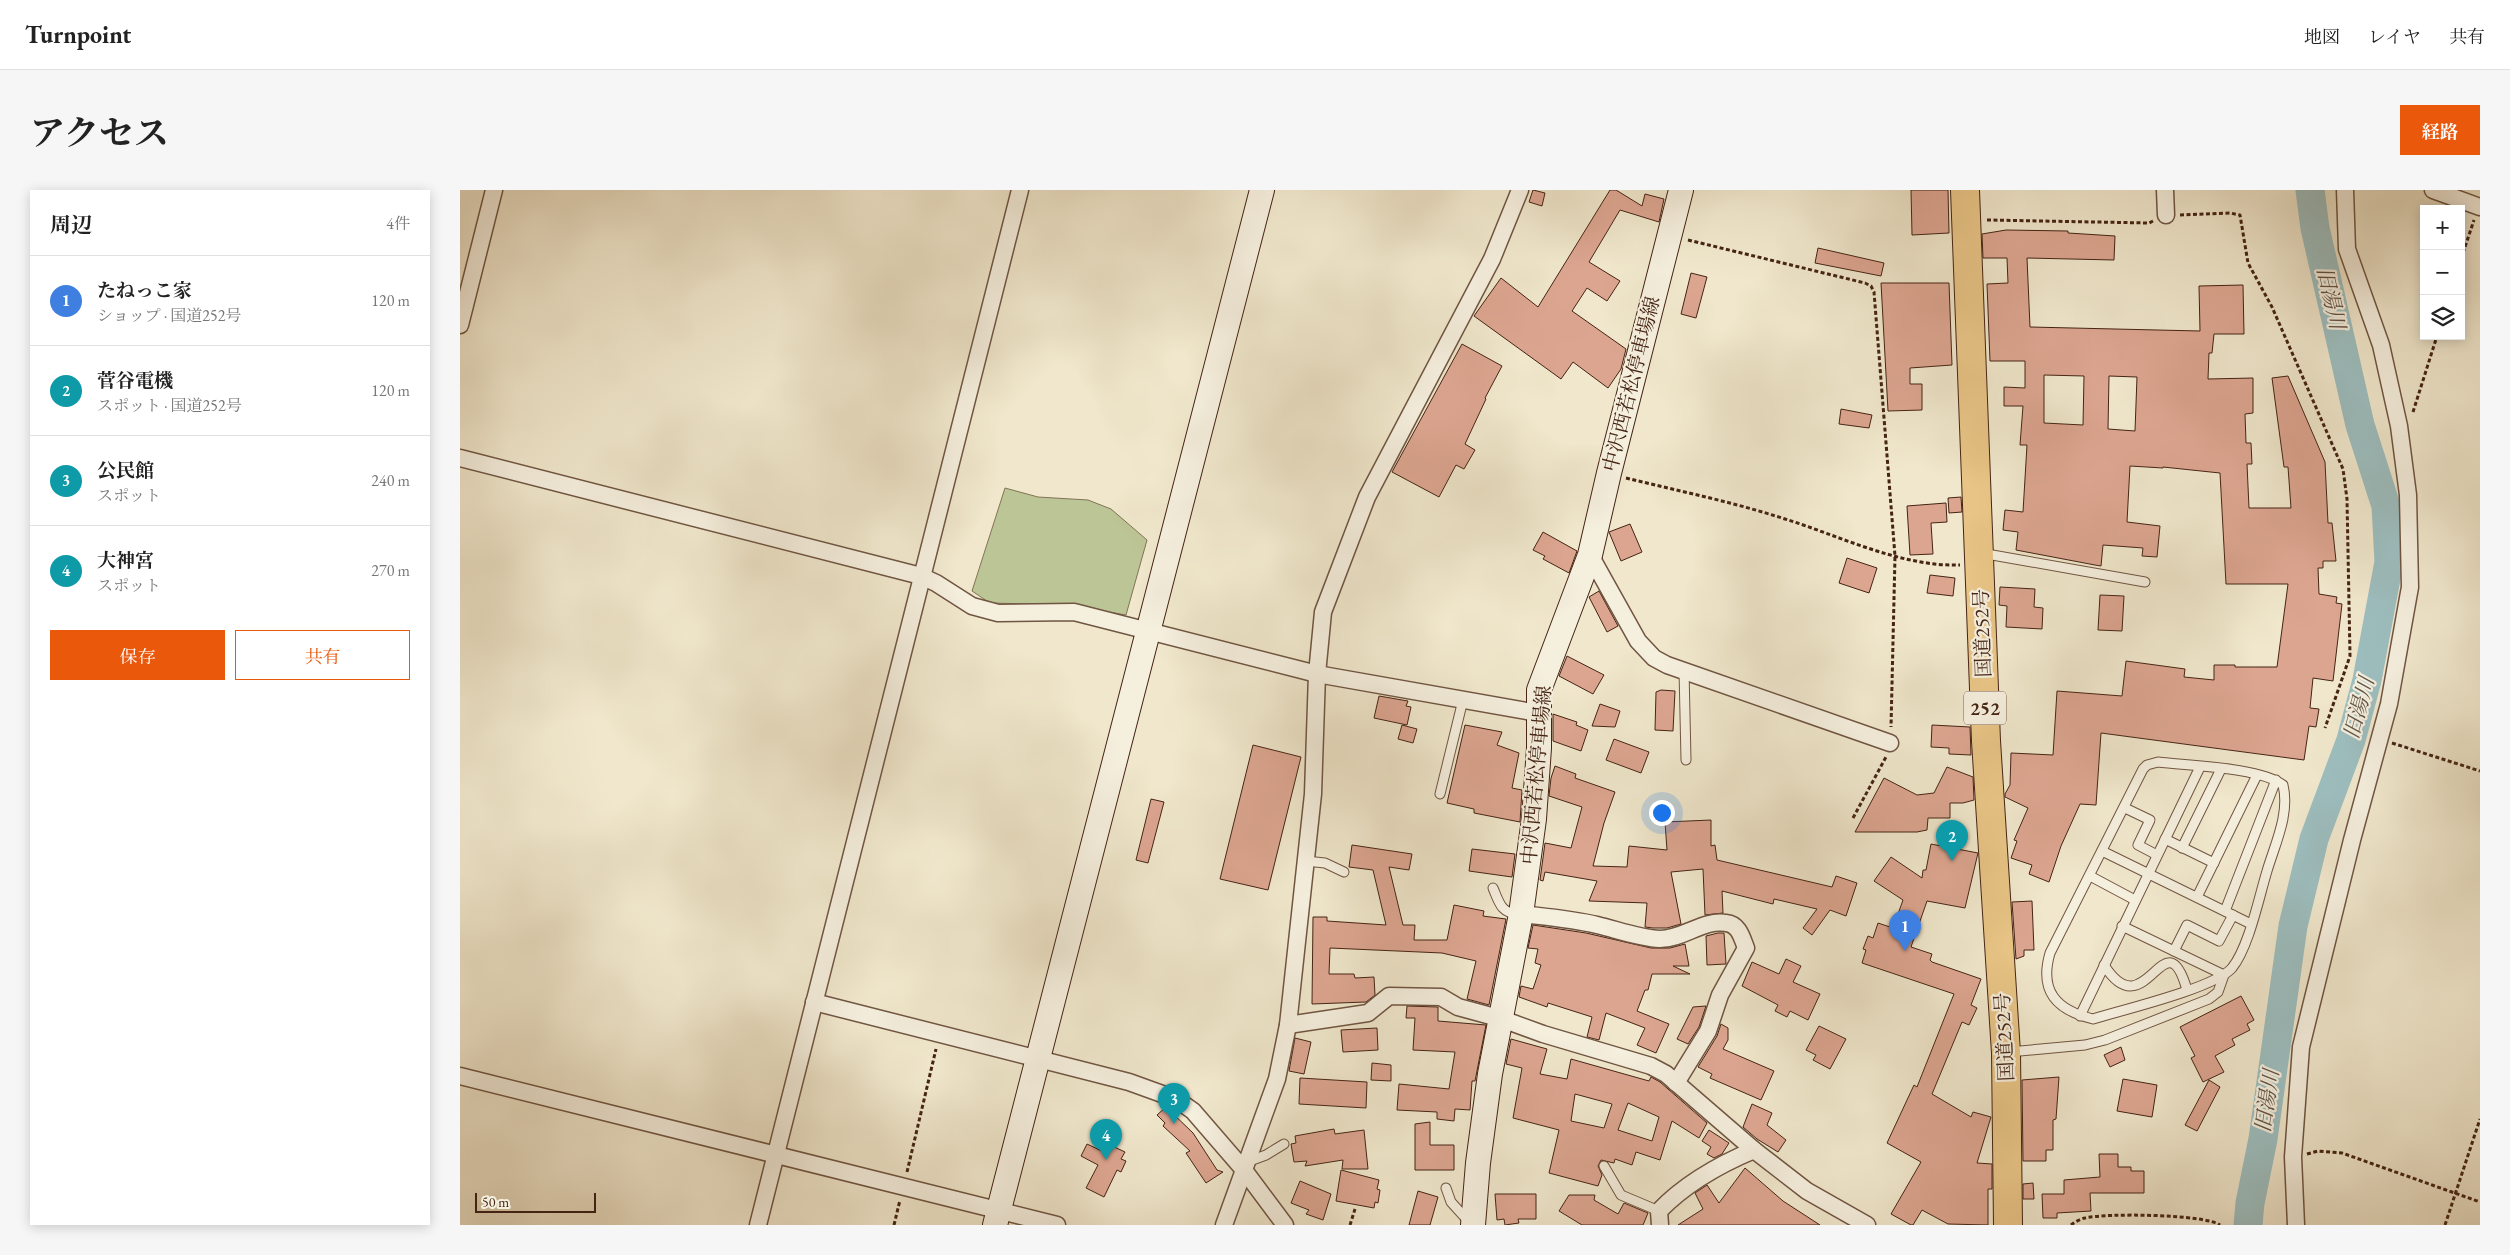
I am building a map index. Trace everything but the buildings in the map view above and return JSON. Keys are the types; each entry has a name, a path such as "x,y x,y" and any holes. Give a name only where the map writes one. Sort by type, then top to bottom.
{"highway":[{"name":"国道252号","path":"1965,190 1986,741 2006,1053 2008,1225"}],"main road":[{"path":"997,1218 1262,190"},
{"name":"中沢西若松停車場線","path":"1473,1225 1478,1163 1490,1074 1521,914 1534,819 1539,748 1539,690 1590,555 1681,190"}],"street":[{"path":"460,325 494,190"},
{"path":"758,1225 1020,190"},
{"path":"1224,1225 1277,1079 1288,1025 1313,794 1317,674 1323,612 1367,497 1492,259 1520,190"},
{"path":"2165,190 2166,215"},
{"path":"2296,1225 2293,1157 2301,1046 2352,840 2380,738 2403,638 2410,587 2408,495 2400,434 2382,345 2347,249 2345,190"},
{"path":"2433,190 2479,206"},
{"path":"460,458 921,576 936,583 972,606 998,613 1074,612 1317,674 1538,713"},
{"path":"1590,555 1638,641 1654,658 1890,743"},
{"path":"1521,914 1569,919 1658,939 1679,936 1710,924 1726,922 1734,925 1740,932 1746,948 1720,995 1708,1031 1676,1083"},
{"path":"1288,1025 1368,1014 1389,996 1441,997 1458,1007 1650,1066 1666,1074 1754,1150 1807,1191 1860,1223"},
{"path":"814,1002 1129,1082 1176,1098 1193,1111 1245,1166 1285,1225"},
{"path":"460,1076 903,1188 997,1218 1057,1225"},
{"path":"1660,1218 1674,1195 1718,1165 1754,1150"}],"lane":[{"path":"1980,559 2145,582"},
{"path":"1684,670 1686,760"},
{"path":"1440,794 1463,700"},
{"path":"2158,762 2221,769 2276,780 2283,786 2285,806 2251,924 2238,958 2224,975 2211,983 2093,1019 2080,1016 2060,1004 2051,994 2046,980 2046,968 2050,953 2125,808 2142,770 2147,765 2158,762"},
{"path":"2080,1016 2200,767"},
{"path":"2182,848 2221,769"},
{"path":"2197,897 2258,775"},
{"path":"2225,911 2276,780"},
{"path":"2125,808 2150,820 2138,845 2157,854"},
{"path":"2165,839 2214,863"},
{"path":"2102,851 2251,924"},
{"path":"1306,861 1325,863 1344,872"},
{"path":"2090,876 2135,900"},
{"path":"1493,888 1501,909 1511,914 1521,914"},
{"path":"2174,951 2187,925 2218,941 2234,915"},
{"path":"2122,926 2224,975"},
{"path":"2104,965 2116,983 2125,987 2133,987 2145,980 2157,968 2167,964 2174,966 2182,973 2186,990"},
{"path":"2006,1053 2085,1045 2106,1040 2209,999 2218,992 2224,975"},
{"path":"1245,1166 1284,1144"},
{"path":"1604,1166 1620,1195 1660,1218"},
{"path":"1446,1188 1451,1202 1461,1216 1473,1225"}],"path":[{"path":"2464,250 2479,206"},
{"path":"1967,220 2149,223 2166,215 2230,213 2240,215 2248,263 2272,307 2343,470 2347,499 2350,656 2325,728"},
{"path":"1669,235 1871,286 1874,292 1895,556 1890,743 1884,762 1853,818"},
{"path":"2400,434 2407,432 2436,340"},
{"path":"1609,473 1782,518 1895,556 1942,566 1980,559"},
{"path":"2380,738 2480,771"},
{"path":"894,1225 939,1034"},
{"path":"2445,1225 2480,1119"},
{"path":"2293,1157 2318,1151 2342,1153 2480,1202"},
{"path":"1350,1225 1355,1210"},
{"path":"2071,1225 2085,1218 2120,1216 2198,1218 2220,1225"}],"green space":[{"path":"1005,488 1038,497 1088,500 1111,509 1147,540 1126,615 1069,605 990,603 972,591"}],"waterway":[{"name":"旧湯川","path":"2248,1225 2250,1203 2263,1139 2293,926 2314,839 2351,740 2367,680 2389,562 2386,506 2360,425 2315,228 2310,190"}],"place":[{"name":"菅谷電機","path":"1952,861"},
{"name":"たねっこ家","path":"1905,951"},
{"name":"公民館","path":"1174,1124"},
{"name":"大神宮","path":"1106,1160"}]}
